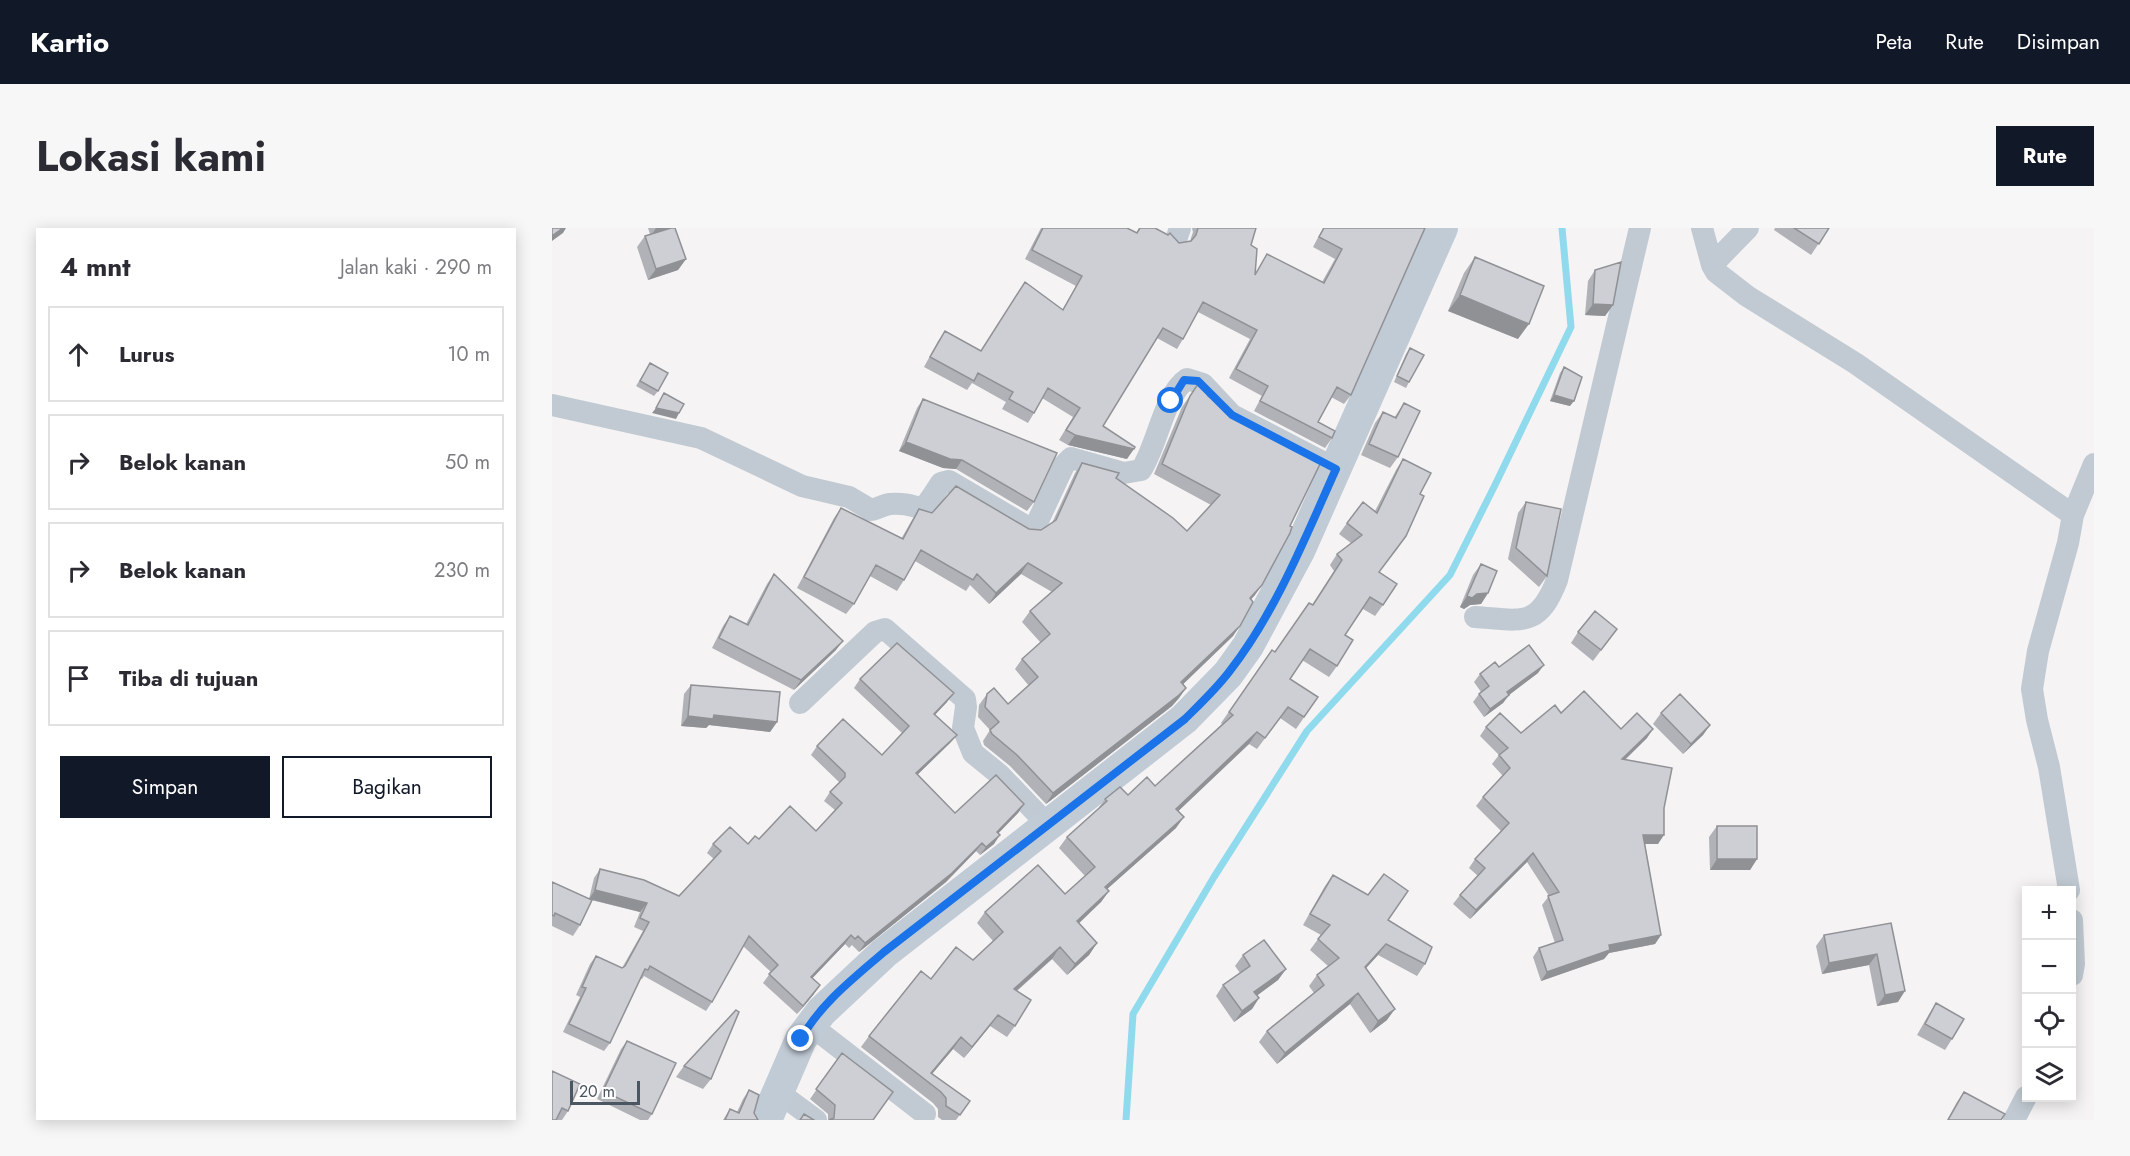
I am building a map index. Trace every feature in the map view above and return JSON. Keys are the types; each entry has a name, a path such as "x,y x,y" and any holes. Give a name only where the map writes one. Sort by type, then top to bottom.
{"main road":[{"path":"772,1106 809,1024 846,985 884,952 1047,824 1138,758 1185,719 1228,674 1274,602 1336,469 1442,228"}],"street":[{"path":"1475,617 1524,618 1538,614 1549,603 1557,580 1640,228"},
{"path":"1702,228 1716,272 1748,296 1855,363 2073,515"},
{"path":"1712,265 1748,228"},
{"path":"552,405 701,438 802,486 849,497 871,510 893,504 923,508 928,505 941,483 949,481 1029,528 1036,525 1064,465 1071,458 1124,473 1141,470 1171,401 1181,383 1187,379 1203,384 1232,415 1336,469"},
{"path":"2068,886 2049,767 2035,712 2032,688 2038,651 2068,543 2073,515 2094,464"},
{"path":"800,703 875,632 885,629 965,699 963,728 974,753 1000,775 1047,824"},
{"path":"809,1024 926,1114"},
{"path":"2014,1120 2023,1102"},
{"path":"772,1106 816,1120"}],"building":[{"path":"552,228 563,228 552,236"},
{"path":"675,228 686,259 656,269 645,236"},
{"path":"1043,228 1127,228 1137,233 1140,228 1155,228 1168,235 1170,233 1179,243 1191,241 1198,228 1256,228 1251,245 1257,249 1255,275 1267,254 1324,283 1342,249 1319,237 1324,228 1425,228 1351,395 1337,387 1318,422 1335,431 1332,438 1260,401 1268,386 1236,369 1257,330 1203,302 1183,339 1163,328 1103,426 1135,447 1134,449 1075,435 1066,430 1080,408 1048,388 1034,413 1009,399 1013,392 978,373 974,381 930,357 945,331 981,351 1025,282 1063,310 1082,276 1032,250"},
{"path":"1794,228 1829,228 1819,244"},
{"path":"1475,257 1544,286 1529,324 1460,295"},
{"path":"1621,262 1613,305 1593,304 1595,270"},
{"path":"1410,348 1424,355 1409,382 1397,376"},
{"path":"650,363 668,373 658,391 640,381"},
{"path":"1564,367 1582,377 1574,401 1554,395"},
{"path":"1198,384 1208,391 1208,396 1233,416 1321,462 1290,526 1292,527 1290,533 1262,585 1250,598 1253,602 1240,626 1181,682 1186,688 1179,695 1053,793 1017,755 992,734 990,730 999,722 985,707 987,694 994,688 1008,704 1038,677 1022,659 1050,634 1030,611 1062,583 1028,563 996,593 977,574 973,580 921,550 904,580 876,565 854,604 804,577 841,508 903,539 919,509 932,513 956,486 1029,529 1041,530 1056,520 1082,463 1119,473 1116,478 1173,518 1187,531 1220,495 1162,464 1190,396"},
{"path":"664,393 684,404 679,413 656,408"},
{"path":"923,399 1057,453 1034,502 962,460 950,459 906,442"},
{"path":"1404,403 1420,411 1398,457 1369,444 1383,412 1396,418"},
{"path":"1403,459 1431,473 1420,494 1424,496 1406,536 1379,572 1397,584 1383,605 1370,597 1345,635 1353,640 1337,666 1310,649 1290,679 1318,697 1304,717 1288,707 1265,738 1257,732 1176,809 1184,817 1105,887 1109,891 1077,921 1097,943 1075,964 1060,947 1014,989 1031,1000 1015,1026 998,1015 972,1047 961,1037 931,1073 970,1101 960,1115 946,1106 946,1098 941,1092 869,1036 921,971 931,979 956,947 973,960 1003,932 985,912 1038,865 1065,894 1095,867 1067,837 1120,787 1128,795 1147,777 1155,786 1233,715 1229,712 1272,650 1275,652 1309,603 1313,605 1342,560 1337,554 1362,535 1347,523 1363,502 1377,513"},
{"path":"1526,502 1561,509 1547,576 1516,548"},
{"path":"1481,564 1497,571 1488,593 1477,594 1472,598 1467,596"},
{"path":"774,574 843,641 801,680 719,638 730,616 748,625"},
{"path":"1595,611 1617,629 1601,650 1578,632"},
{"path":"897,643 954,693 934,714 957,735 916,773 955,813 996,775 1024,804 997,832 1000,835 986,847 982,843 952,873 865,943 858,936 855,939 851,935 811,977 820,985 803,1006 769,974 778,965 749,936 712,1002 650,966 648,970 645,969 610,1043 569,1024 586,988 582,987 596,956 622,968 649,922 640,918 647,903 595,890 600,869 644,880 679,896 721,851 713,844 730,827 748,844 755,836 759,839 790,806 816,831 842,803 830,792 845,777 845,773 817,746 843,719 882,755 909,726 860,679"},
{"path":"1529,645 1544,665 1507,692 1509,695 1490,709 1479,694 1489,686 1480,674 1495,662 1499,667"},
{"path":"691,685 780,692 777,722 714,715 713,719 688,716"},
{"path":"1584,691 1621,729 1637,713 1653,729 1622,759 1672,768 1664,808 1664,835 1643,835 1661,935 1609,945 1610,950 1547,972 1539,948 1563,940 1548,896 1559,892 1533,853 1476,910 1460,895 1485,868 1475,859 1509,823 1483,797 1510,768 1499,755 1508,748 1486,727 1500,713 1521,733 1555,705 1561,713"},
{"path":"1680,694 1710,725 1691,744 1661,713"},
{"path":"1717,826 1757,826 1757,859 1717,859"},
{"path":"1384,874 1408,891 1388,920 1432,947 1425,964 1386,944 1365,967 1395,1009 1378,1021 1358,993 1285,1053 1267,1031 1324,985 1317,975 1339,958 1318,939 1330,925 1310,914 1333,875 1368,895"},
{"path":"552,882 592,900 580,925 555,913 554,916 552,915"},
{"path":"1891,923 1905,991 1885,995 1877,954 1829,963 1824,935"},
{"path":"1264,940 1286,969 1254,992 1259,998 1242,1011 1223,985 1250,966 1243,955"},
{"path":"1936,1003 1964,1019 1952,1039 1925,1024"},
{"path":"736,1010 739,1012 711,1079 684,1066"},
{"path":"627,1041 676,1063 652,1114 603,1091"},
{"path":"842,1053 893,1092 873,1120 829,1120 834,1118 835,1105 816,1089"},
{"path":"552,1071 580,1084 568,1111 562,1108 556,1120 552,1120"},
{"path":"749,1090 759,1095 754,1113 758,1120 725,1120 730,1109 739,1113"},
{"path":"1964,1092 2005,1114 2001,1120 1948,1120"},
{"path":"804,1114 814,1120 800,1120"}],"waterway":[{"path":"1126,1120 1133,1014 1214,877 1307,731 1450,575 1496,483 1571,327 1562,228"}],"route":[{"path":"801,1039 809,1024 846,985 884,952 1047,824 1138,758 1185,719 1228,674 1274,602 1336,469 1232,415 1198,381 1184,380 1171,401"}]}
